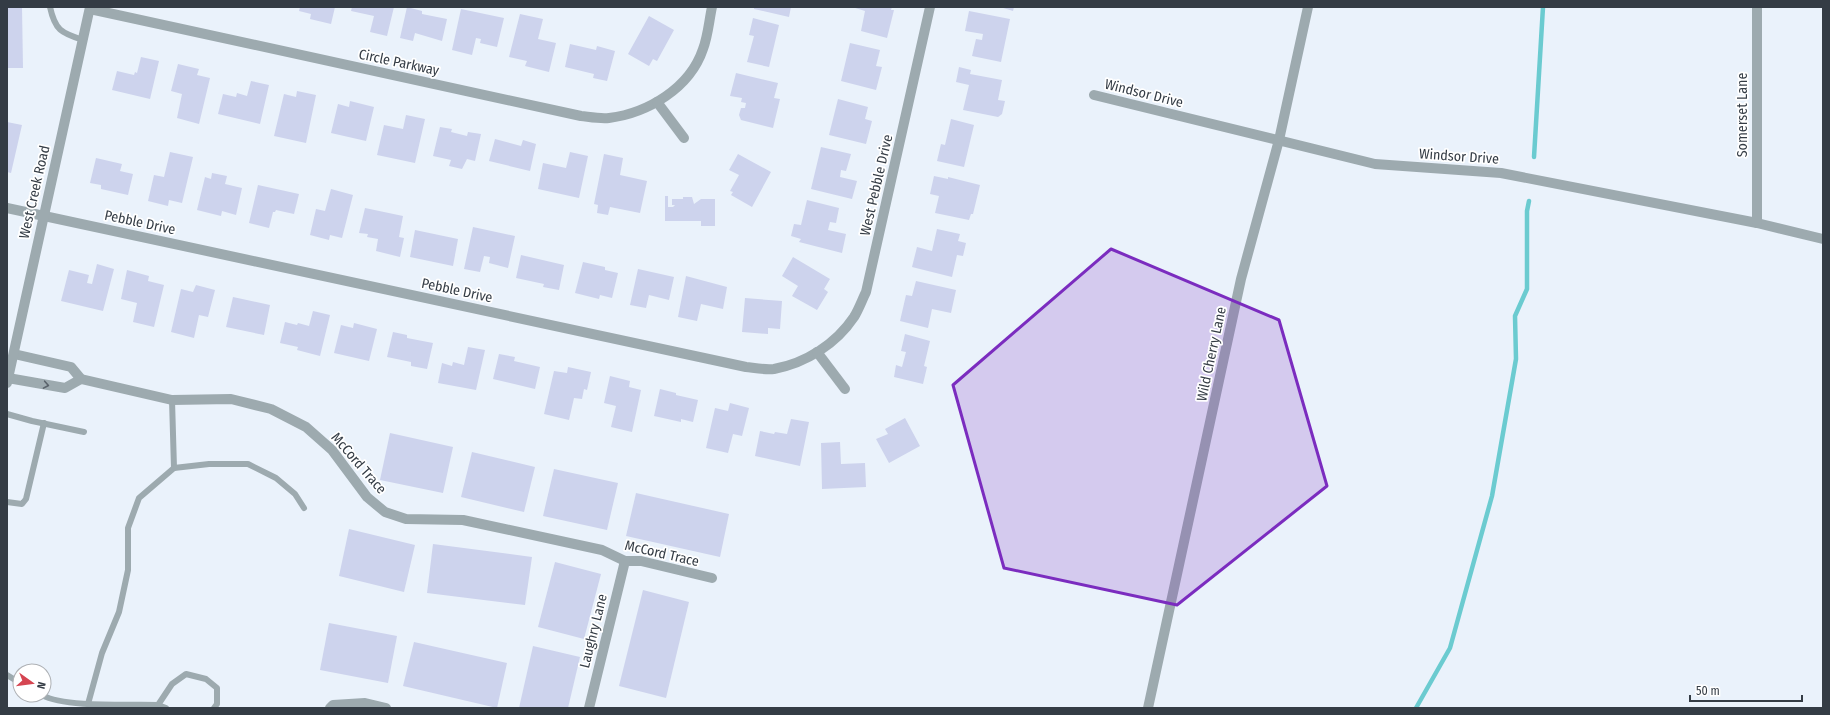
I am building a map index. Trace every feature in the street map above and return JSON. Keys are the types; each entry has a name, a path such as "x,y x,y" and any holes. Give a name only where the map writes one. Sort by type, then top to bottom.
{"street":[{"name":"Circle Parkway","path":"90,8 581,116 607,118 632,113 657,102 675,89 694,70 703,49 712,7"},
{"name":"West Pebble Drive","path":"818,352 836,338 854,316 866,292 930,7"},
{"name":"Wild Cherry Lane","path":"1148,708 1240,286 1279,140 1308,7"},
{"name":"Somerset Lane","path":"1757,7 1757,223"},
{"name":"West Creek Road","path":"8,381 43,216 90,8"},
{"name":"Windsor Drive","path":"1094,95 1375,164 1501,173 1757,223 1823,239"},
{"path":"657,102 684,138"},
{"name":"Pebble Drive","path":"7,208 746,367 772,369 797,363 818,352"},
{"path":"818,352 846,389"},
{"name":"McCord Trace","path":"14,354 71,367 81,379 172,400 231,399 271,408 306,427 332,450 366,497 385,512 392,515 406,519 463,520 602,550 625,561 640,562 712,578"},
{"path":"8,381 65,388 81,379"},
{"name":"Laughry Lane","path":"589,708 625,561"},
{"path":"330,708 333,705 365,704 386,708"}],"lane":[{"path":"50,7 55,25 64,34 83,40"},
{"path":"172,400 174,468"},
{"path":"7,414 84,432"},
{"path":"7,502 22,504 26,499 44,423"},
{"path":"88,704 102,653 118,612 128,570 128,528 139,498 174,468 209,464 248,464 276,478 295,494 304,508"},
{"path":"158,705 172,684 186,674 206,678 217,688 217,704 214,708"},
{"path":"52,700 88,704 158,705 166,708"}],"highlighted area":[{"path":"1111,249 1279,320 1327,486 1177,605 1004,568 953,385"}],"building":[{"path":"7,7 22,7 23,68 7,68"},
{"path":"300,7 335,7 331,24 310,19 311,14 299,11"},
{"path":"352,7 394,7 387,36 370,32 374,16 351,11"},
{"path":"407,7 422,11 422,14 447,19 442,41 415,33 413,41 400,38"},
{"path":"754,7 791,7 789,17 754,9"},
{"path":"852,7 892,7 891,10 894,10 887,38 861,31 865,11"},
{"path":"1000,7 1014,7 1013,11"},
{"path":"461,9 504,18 497,47 480,43 481,39 476,38 472,55 452,50"},
{"path":"969,11 1010,19 1001,62 972,56 976,39 982,40 983,34 965,31"},
{"path":"520,14 543,19 538,39 556,43 549,72 525,66 527,61 509,57"},
{"path":"649,16 674,30 657,61 653,59 649,66 628,54"},
{"path":"753,18 779,25 769,67 747,62 754,36 749,35"},
{"path":"850,43 880,50 876,66 882,67 876,90 841,81"},
{"path":"570,44 596,50 597,46 615,51 607,81 593,78 594,74 565,67"},
{"path":"141,57 159,61 150,99 112,90 117,71 134,75 135,72 137,73"},
{"path":"178,64 199,69 197,75 210,78 199,124 177,118 182,94 171,91"},
{"path":"959,67 971,70 970,74 1002,80 998,100 1005,101 1002,114 998,117 963,110 969,85 956,82"},
{"path":"736,73 778,83 774,98 780,99 773,128 741,120 739,115 741,108 745,108 746,103 741,102 742,98 730,96"},
{"path":"251,81 269,85 260,124 218,114 223,94 236,97 237,93 247,96"},
{"path":"297,91 316,95 306,143 274,136 284,94 296,97"},
{"path":"838,99 868,107 865,119 872,121 866,144 829,135"},
{"path":"350,101 374,107 366,141 331,133 338,104 349,107"},
{"path":"406,115 425,119 415,163 377,155 384,125 403,129"},
{"path":"951,119 974,125 964,167 937,161 941,144 945,145"},
{"path":"7,122 22,125 11,173 7,172"},
{"path":"440,127 452,129 451,132 467,136 468,132 481,134 475,161 467,159 462,169 449,166 451,160 433,156"},
{"path":"495,139 521,146 523,140 536,144 530,171 489,161"},
{"path":"821,147 851,154 846,171 841,170 840,177 857,181 852,199 811,189"},
{"path":"170,152 193,157 182,203 169,200 168,206 148,201 154,175 164,177"},
{"path":"570,152 588,156 579,198 538,189 543,163 566,168"},
{"path":"604,154 623,158 620,175 647,181 640,213 610,207 608,215 597,213 598,205 594,204"},
{"path":"738,154 771,172 752,207 731,195 733,192 730,191 739,175 729,170"},
{"path":"96,158 122,164 120,171 133,174 128,195 101,189 101,185 90,183"},
{"path":"212,173 227,176 225,184 242,188 236,215 222,211 221,216 197,210 205,177 211,179"},
{"path":"934,176 948,179 948,177 980,185 973,214 971,214 969,220 935,213 939,196 930,194"},
{"path":"258,185 299,194 294,214 276,210 273,212 269,228 249,223"},
{"path":"331,189 353,195 342,238 330,235 329,240 310,235 316,209 325,211"},
{"path":"665,196 668,196 668,207 673,207 675,205 672,205 672,199 683,199 683,197 692,197 694,204 701,199 715,199 715,226 701,226 701,221 665,221"},
{"path":"807,200 839,208 836,223 830,222 828,230 846,234 842,253 799,242 801,239 791,236 794,224 801,225"},
{"path":"365,208 403,216 399,237 404,238 400,257 376,251 378,239 367,237 368,234 359,233"},
{"path":"473,227 515,236 508,268 489,263 490,257 484,256 480,272 464,269"},
{"path":"937,229 960,234 958,241 966,243 963,256 957,255 952,277 912,267 917,247 932,251"},
{"path":"415,230 458,239 453,266 410,257"},
{"path":"521,255 564,265 559,290 543,287 544,284 516,278"},
{"path":"793,257 830,279 824,289 828,292 817,310 792,296 798,286 782,276"},
{"path":"583,262 605,267 605,270 618,273 612,298 600,295 599,299 575,293"},
{"path":"97,264 114,269 103,311 61,301 69,270 89,275 87,283 92,284"},
{"path":"638,269 674,277 669,300 649,295 646,308 630,305"},
{"path":"127,270 149,276 148,281 164,285 154,327 133,322 137,303 121,299"},
{"path":"686,276 727,287 723,309 701,304 697,321 678,317"},
{"path":"916,281 956,290 951,313 932,309 928,328 900,321 906,295 912,296"},
{"path":"196,285 215,290 208,317 199,315 194,338 171,332 181,289 193,292"},
{"path":"233,297 270,305 264,335 226,327"},
{"path":"745,298 782,301 780,329 768,328 768,334 742,332"},
{"path":"313,311 330,315 320,356 297,350 298,347 280,343 285,322 309,326"},
{"path":"354,323 377,329 369,361 334,353 341,325 353,328"},
{"path":"393,332 407,335 407,338 433,343 427,369 411,366 411,362 387,357"},
{"path":"905,334 930,341 924,366 927,367 923,384 894,377 896,365 902,367 906,352 901,351"},
{"path":"468,347 485,350 476,390 438,383 442,363 452,366 453,362 464,365"},
{"path":"499,354 515,357 514,361 540,367 535,389 493,379"},
{"path":"568,367 591,372 587,390 584,389 582,399 574,398 569,420 544,414 554,371 567,373"},
{"path":"610,376 630,381 629,387 641,390 632,432 611,427 616,406 604,403"},
{"path":"660,389 676,393 676,395 698,400 693,422 681,419 681,422 654,416"},
{"path":"730,403 749,408 742,436 733,434 728,453 706,448 715,408 728,411"},
{"path":"905,418 920,446 889,463 876,439 888,434 885,429"},
{"path":"791,419 809,422 800,466 755,456 760,431 774,434 775,432 787,434"},
{"path":"390,433 453,447 443,493 380,480"},
{"path":"840,442 841,464 865,463 866,487 822,489 821,443"},
{"path":"472,452 535,467 524,512 461,497"},
{"path":"554,469 618,483 607,530 543,516"},
{"path":"636,493 729,514 720,557 626,536"},
{"path":"349,529 415,545 404,592 339,576"},
{"path":"433,544 532,557 525,605 427,593"},
{"path":"555,562 601,574 584,639 538,627"},
{"path":"643,590 689,602 666,698 619,686"},
{"path":"329,623 397,636 388,683 320,670"},
{"path":"414,642 507,663 497,708 403,686"},
{"path":"533,646 580,657 568,708 519,708"}],"waterway":[{"path":"1534,157 1543,7"},
{"path":"1416,708 1450,648 1492,496 1516,359 1515,316 1527,289 1527,211 1529,201"}]}
